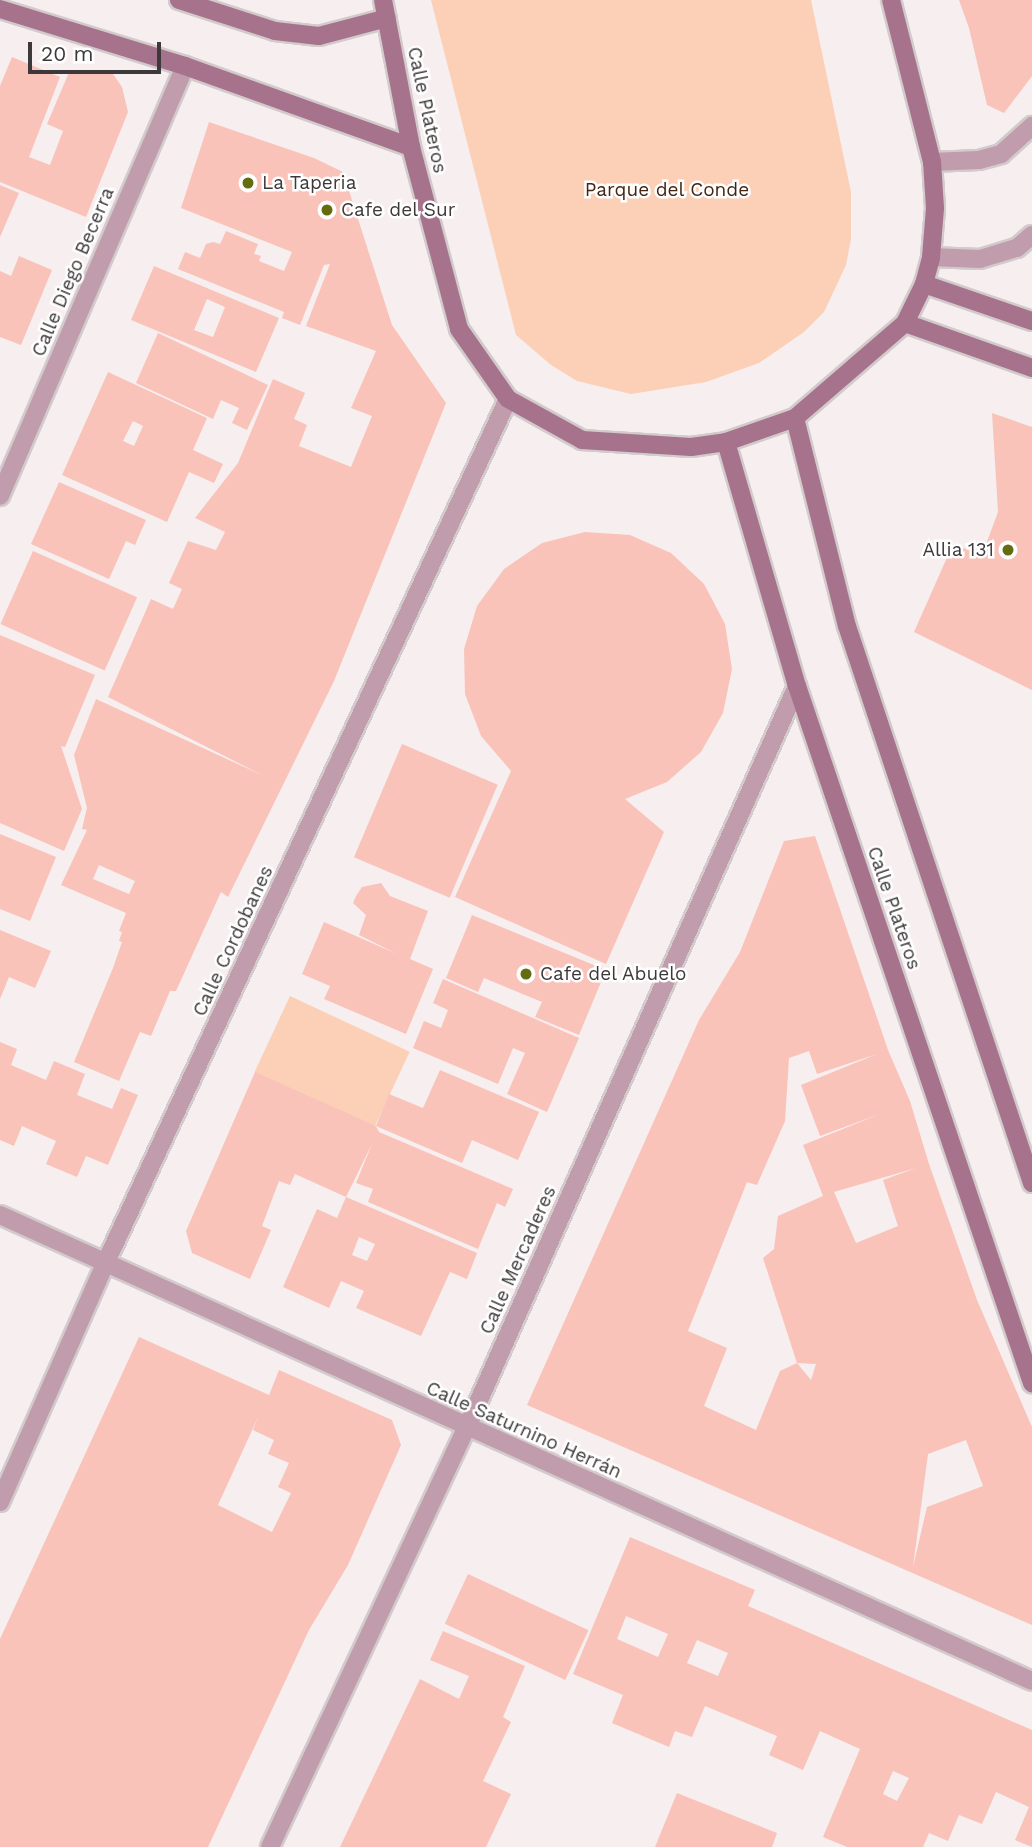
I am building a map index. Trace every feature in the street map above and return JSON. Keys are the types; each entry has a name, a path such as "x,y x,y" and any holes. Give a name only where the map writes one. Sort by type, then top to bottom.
{"street":[{"path":"179,0 275,32 319,36 385,9"},
{"name":"Calle Plateros","path":"385,9 411,147 458,328 508,399 582,440 691,447 726,442 795,418 905,323 924,284 932,257 935,208 932,162 891,0"},
{"path":"0,9 185,66 411,147"},
{"name":"Calle Diego Becerra","path":"0,496 185,66"},
{"path":"932,162 979,160 1001,154 1032,126"},
{"path":"932,257 980,259 1017,248 1032,235"},
{"path":"924,284 1032,321"},
{"path":"905,323 1032,368"},
{"name":"Calle Cordobanes","path":"0,1502 106,1262 508,399"},
{"path":"795,418 847,626 1032,1183"},
{"name":"Calle Plateros","path":"726,442 797,686 1032,1383"},
{"name":"Calle Mercaderes","path":"270,1847 467,1427 797,686"},
{"name":"Calle Saturnino Herrán","path":"0,1215 1032,1681"}],"green space":[{"name":"Parque del Conde","path":"431,0 811,0 851,192 851,239 846,265 824,312 804,332 759,363 706,382 631,394 577,381 551,365 516,335"},
{"path":"290,996 410,1052 374,1128 255,1072"}],"building":[{"path":"959,0 1032,0 1032,76 1004,113 987,105 969,28"},
{"path":"12,57 60,77 29,157 50,165 63,131 47,124 70,70 113,74 122,87 128,112 86,217 0,182 0,86"},
{"path":"209,122 314,158 343,172 392,325 446,403 334,681 228,897 221,892 176,991 170,991 151,1036 140,1032 119,1081 74,1062 113,968 122,942 119,941 122,932 119,931 126,913 61,885 87,830 82,829 87,808 74,755 96,699 264,776 108,697 151,599 173,609 182,589 169,583 188,541 216,550 225,532 195,518 238,463 273,379 305,393 294,419 307,425 299,446 351,467 372,416 351,408 376,351 306,326 330,264 324,265 300,325 282,318 284,312 178,269 185,252 200,258 206,244 220,244 226,231 258,244 254,254 261,256 259,261 284,271 292,252 181,208","holes":["99,865 135,881 129,894 93,879"]},
{"path":"0,185 19,193 0,237"},
{"path":"19,256 52,270 21,345 0,337 0,271 11,276"},
{"path":"154,266 279,318 256,372 131,320","holes":["207,299 225,307 213,337 194,330"]},
{"path":"158,333 268,385 247,430 232,423 239,408 221,400 213,419 136,383"},
{"path":"108,372 207,418 193,450 223,464 214,483 189,472 167,522 62,475","holes":["133,421 143,426 134,446 123,441"]},
{"name":"Allia 131","path":"992,413 1032,427 1032,690 914,632 953,544 982,555 998,512"},
{"path":"59,482 146,520 135,545 126,541 109,579 31,544"},
{"path":"585,532 630,535 671,553 704,584 725,624 732,669 723,713 701,752 667,782 625,799 664,832 606,964 455,897 511,771 481,736 465,694 464,649 477,606 504,569 542,543"},
{"path":"33,551 137,597 105,670 0,624"},
{"path":"0,635 95,675 65,747 61,746 82,809 64,851 0,823"},
{"path":"402,744 498,785 450,898 354,857"},
{"path":"0,834 56,857 30,921 0,909"},
{"path":"815,836 888,1050 910,1101 977,1300 1032,1427 1032,1625 527,1405 699,1020 740,952 784,841","holes":["809,1051 817,1074 877,1054 801,1085 820,1136 880,1114 803,1145 823,1196 778,1216 774,1249 763,1258 797,1363 780,1371 756,1430 704,1406 727,1348 688,1331 747,1182 757,1185 785,1121 789,1058","916,1168 883,1180 898,1226 856,1243 834,1192","797,1363 816,1364 811,1380","966,1440 983,1486 927,1507 913,1567 928,1454"]},
{"path":"381,883 390,896 428,911 410,959 433,969 406,1034 324,999 330,986 302,974 324,922 397,954 359,935 366,915 353,903 362,887"},
{"name":"Cafe del Abuelo","path":"472,915 606,970 579,1035 535,1017 542,1002 484,978 478,992 446,978"},
{"path":"0,930 51,951 35,988 9,977 0,999"},
{"path":"443,979 579,1038 547,1112 507,1094 525,1053 513,1048 498,1084 413,1048 424,1021 441,1028 448,1010 433,1003"},
{"path":"0,1042 17,1049 11,1065 46,1080 54,1061 85,1074 77,1095 112,1109 121,1088 138,1095 108,1165 86,1156 77,1177 46,1164 56,1141 22,1126 14,1146 0,1140"},
{"path":"440,1070 539,1112 518,1160 472,1140 462,1163 376,1126 389,1094 423,1108"},
{"path":"255,1072 376,1126 379,1132 513,1189 505,1207 497,1203 478,1249 368,1202 373,1189 356,1183 372,1144 346,1197 295,1174 290,1185 279,1181 262,1226 271,1230 250,1279 192,1253 186,1231"},
{"path":"346,1197 477,1253 467,1279 450,1272 421,1336 356,1308 364,1291 341,1281 329,1308 283,1287 317,1209 337,1218","holes":["359,1237 375,1244 367,1261 352,1255"]},
{"path":"139,1337 269,1395 279,1370 392,1420 401,1445 348,1565 309,1630 208,1847 0,1847 0,1639","holes":["258,1417 253,1430 274,1440 268,1454 289,1463 278,1487 291,1493 272,1532 218,1505"]},
{"path":"630,1537 755,1590 748,1606 1032,1730 1032,1847 1015,1840 1029,1807 996,1792 982,1824 959,1815 948,1841 929,1833 923,1847 847,1847 823,1837 860,1749 820,1731 803,1770 769,1755 777,1736 705,1706 692,1737 675,1731 669,1747 612,1723 623,1695 573,1674","holes":["626,1616 668,1634 658,1657 617,1639","697,1640 728,1653 718,1676 687,1663","893,1771 909,1778 897,1801 883,1794"]},
{"path":"468,1574 589,1630 565,1680 445,1624"},
{"path":"443,1631 525,1666 503,1717 511,1722 483,1781 511,1794 486,1847 340,1847 420,1679 459,1699 469,1676 430,1660"},
{"path":"677,1793 777,1833 772,1847 655,1847"}],"place":[{"name":"La Taperia","path":"248,183"},
{"name":"Cafe del Sur","path":"327,210"},
{"name":"Allia 131","path":"1008,550"},
{"name":"Cafe del Abuelo","path":"526,974"}]}
